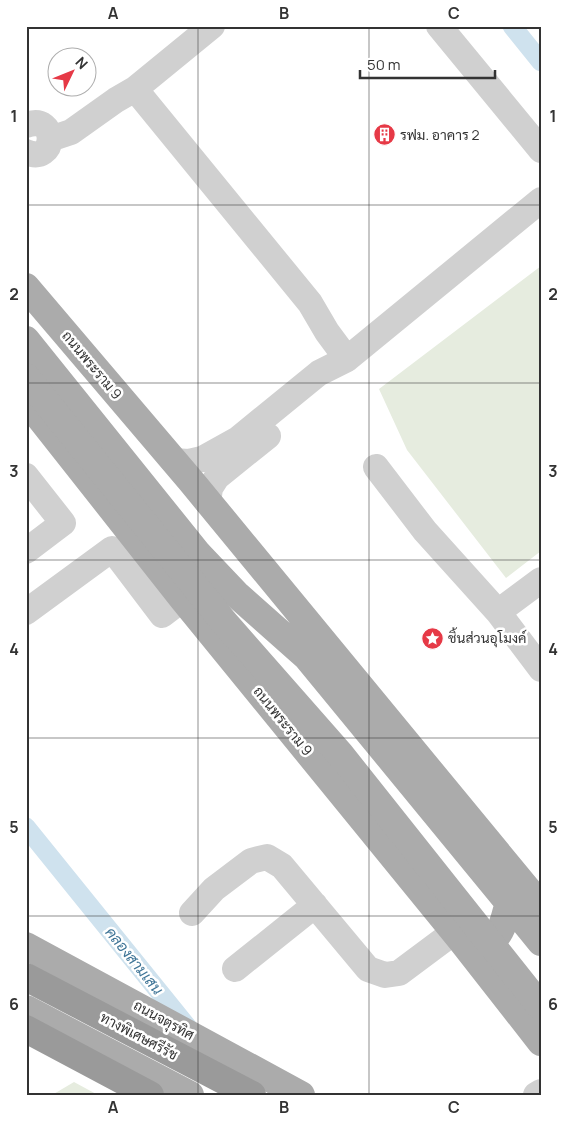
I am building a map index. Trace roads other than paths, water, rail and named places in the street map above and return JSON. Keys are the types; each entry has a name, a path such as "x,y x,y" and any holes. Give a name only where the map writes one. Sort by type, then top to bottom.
{"highway":[{"name":"ทางพิเศษศรีรัช","path":"26,977 252,1095"},
{"path":"26,1029 150,1095"}],"main road":[{"name":"ถนนพระราม 9","path":"26,287 208,503 541,906"},
{"path":"66,334 307,656 539,940"},
{"path":"26,340 198,554 236,594 307,656"},
{"name":"ถนนพระราม 9","path":"26,377 224,622 340,754 541,1007"},
{"name":"ถนนพระราม 9","path":"26,400 183,599 458,936 541,1042"},
{"path":"458,936 481,944 495,938 502,926 509,902"},
{"path":"487,973 492,955 500,946 510,940 539,940"},
{"name":"ถนนจตุรทิศ","path":"36,951 301,1095"},
{"path":"26,1009 190,1095"}],"lane":[{"path":"50,139 71,132 135,89 212,26"},
{"path":"439,26 541,150"},
{"path":"135,89 310,302 327,332 347,359"},
{"path":"26,125 36,122 41,124 49,131 50,139 48,147 40,154 26,152"},
{"path":"173,461 189,462 202,460 238,439 319,373 347,359 541,200"},
{"path":"208,503 210,488 217,478 279,427 333,377 347,359"},
{"path":"376,467 425,531 498,612 541,669"},
{"path":"26,476 63,522 26,551"},
{"path":"26,612 112,549 162,615 183,599"},
{"path":"498,612 541,580"},
{"path":"192,913 214,889 251,861 267,858 282,866 368,969 385,975 399,973 458,936"},
{"path":"235,969 315,905"},
{"path":"536,1095 541,1092"}],"waterway":[{"path":"512,26 541,62"},
{"name":"คลองสามเสน","path":"26,827 190,1030"}],"place":[{"name":"รฟม. อาคาร 2","path":"384,135"},
{"name":"ชิ้นส่วนอุโมงค์","path":"432,638"}]}
